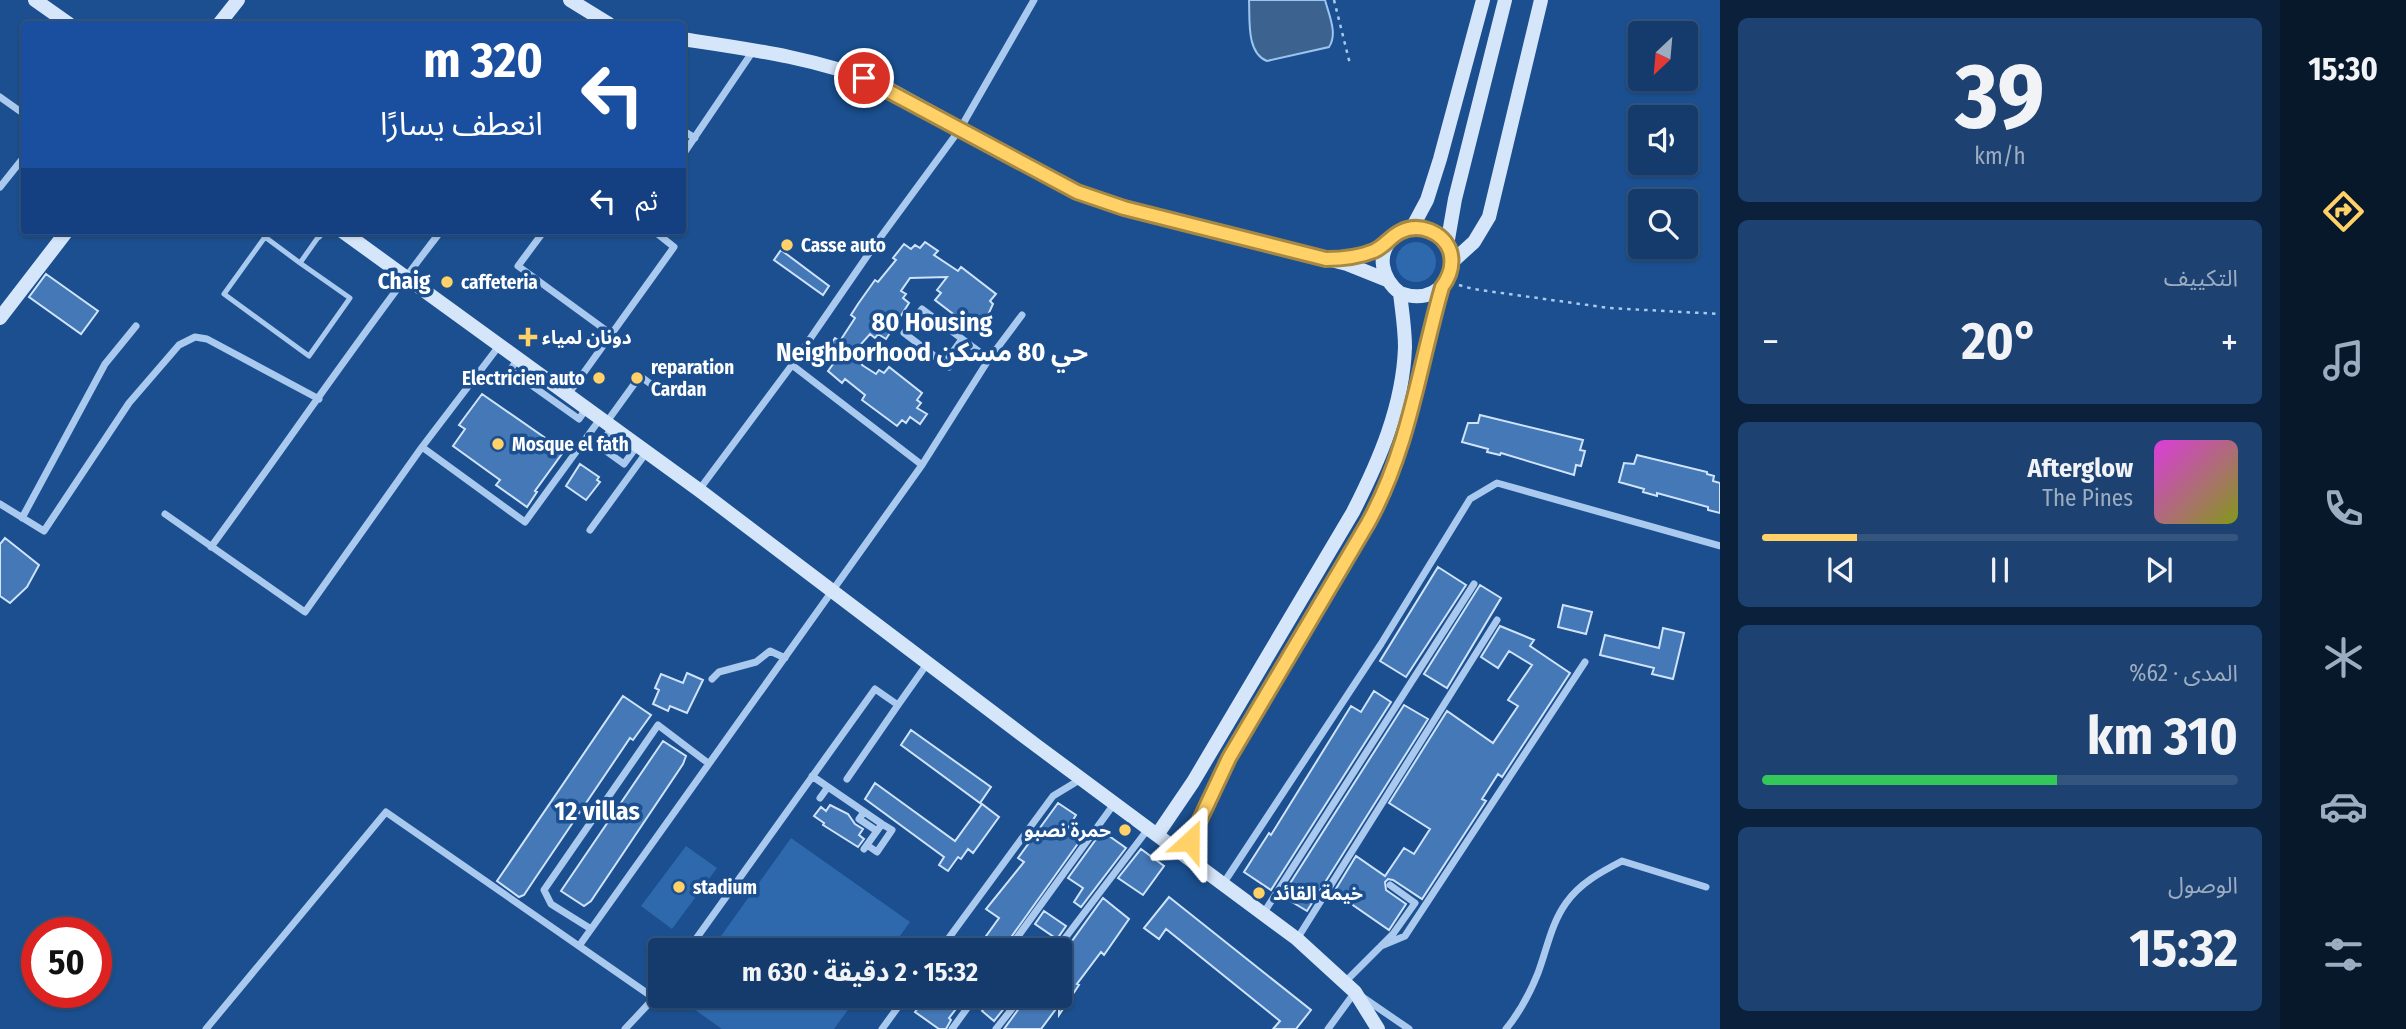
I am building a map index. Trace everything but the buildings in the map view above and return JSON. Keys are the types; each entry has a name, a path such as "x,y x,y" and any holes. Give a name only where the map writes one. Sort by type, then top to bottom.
{"main road":[{"path":"35,0 65,21"},
{"path":"221,21 238,0"},
{"path":"570,0 599,21"},
{"path":"1412,228 1427,200 1437,169 1483,0"},
{"path":"1452,262 1447,245 1455,199 1506,0"},
{"path":"1184,855 1229,758 1368,523 1387,485 1410,419 1452,262 1474,242 1489,217 1541,0"},
{"path":"686,39 808,60 849,71 880,84 1077,192 1124,208 1367,271 1387,280 1400,293 1410,297 1433,293 1445,283"},
{"path":"1387,280 1382,262 1387,245 1399,232 1412,228 1426,229 1434,232 1447,245"},
{"path":"0,318 64,235"},
{"path":"347,235 699,491 1297,939 1350,987 1378,1029"},
{"path":"1326,259 1357,256 1387,245"},
{"path":"1153,832 1175,811 1370,479 1396,405 1402,369 1405,348 1400,293"}],"street":[{"path":"699,491 960,129 1034,0"},
{"path":"686,150 753,51"},
{"path":"0,97 21,112"},
{"path":"686,132 695,138"},
{"path":"0,187 21,161"},
{"path":"211,547 438,235"},
{"path":"541,235 518,266 611,334"},
{"path":"567,396 674,247 659,235"},
{"path":"962,339 949,357 954,360 949,367 904,333 922,309 989,359"},
{"path":"579,946 922,465 989,359 1022,315"},
{"path":"22,518 105,364 136,326"},
{"path":"0,504 44,531 129,403 179,345 195,337 207,339 319,399"},
{"path":"165,514 305,611 422,447 499,345"},
{"path":"518,359 510,370 579,419 586,409"},
{"path":"792,365 922,465"},
{"path":"422,447 525,522 606,424 640,376 652,385"},
{"path":"606,424 599,446 624,464 642,449"},
{"path":"590,530 642,449"},
{"path":"1223,884 1381,644 1470,499 1497,483 1720,546"},
{"path":"1263,914 1474,584"},
{"path":"1297,939 1497,620"},
{"path":"712,679 719,672 756,662 770,651 785,658"},
{"path":"1381,946 1405,936 1585,662"},
{"path":"847,779 928,663"},
{"path":"697,938 875,689 898,705"},
{"path":"591,929 551,904 544,890 657,725 708,763"},
{"path":"812,776 864,811 859,819 892,830 877,852 866,847 879,827"},
{"path":"949,938 1053,796 1082,779"},
{"path":"820,798 828,786"},
{"path":"1017,938 1114,803"},
{"path":"206,1029 386,812 648,994"},
{"path":"1066,938 1153,832"},
{"path":"1506,1029 1519,1013 1538,973 1550,933 1566,902 1590,878 1622,861 1706,887"},
{"path":"1328,1029 1350,987 1415,903 1391,886"},
{"path":"1350,987 1409,1029"},
{"path":"625,1029 648,1004"},
{"path":"882,1029 897,1008"},
{"path":"952,1029 967,1008"},
{"path":"996,1029 1012,1008"}],"lane":[{"path":"300,263 317,235"},
{"path":"265,237 300,263 350,298 309,356 224,294 265,237"}],"path":[{"path":"1334,0 1350,64"},
{"path":"1445,283 1609,308 1720,314"}],"shaded area":[{"path":"1249,0 1325,0 1333,30 1332,42 1329,47 1267,61 1255,51 1252,43"},
{"path":"1416,242 1430,248 1436,262 1430,276 1416,282 1402,276 1396,262 1402,248"},
{"path":"791,838 910,922 899,938 720,938"},
{"name":"stadium","path":"686,846 717,868 672,929 641,906"},
{"path":"692,1008 849,1008 834,1029 722,1029"}],"place":[{"name":"Casse auto","path":"787,245"},
{"name":"caffeteria","path":"447,282"},
{"name":"دونان لمياء","path":"528,337"},
{"name":"Electricien auto","path":"599,378"},
{"name":"reparation Cardan","path":"637,378"},
{"name":"Mosque el fath","path":"498,444"},
{"name":"حمرة نصبو","path":"1125,830"},
{"name":"stadium","path":"679,887"},
{"name":"خيمة القائد","path":"1259,893"}],"district":[{"name":"Chaig","path":"404,281"},
{"name":"80 Housing Neighborhood حي 80 مسكن","path":"932,337"},
{"name":"12 villas","path":"597,811"}],"route":[{"path":"864,78 880,84 1077,192 1124,208 1326,259 1342,259 1372,251 1387,245 1399,232 1412,228 1434,232 1451,253 1451,271 1442,287 1410,419 1387,485 1368,523 1229,758 1190,841"}]}
